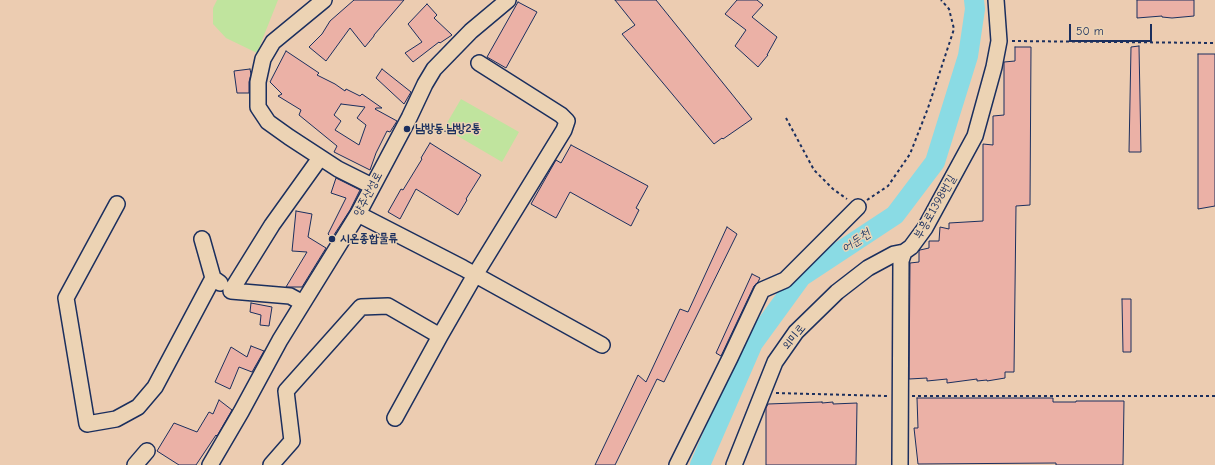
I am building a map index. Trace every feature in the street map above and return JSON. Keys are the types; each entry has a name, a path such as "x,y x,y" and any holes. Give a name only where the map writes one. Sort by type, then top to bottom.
{"street":[{"path":"324,0 273,42 263,59 258,82 258,107 268,122 320,158 372,186"},
{"name":"양주산성로","path":"210,465 280,340 358,214 434,69 471,31 508,0"},
{"name":"부흥로1398번길","path":"904,252 911,247 925,228 975,136 994,67 999,41 996,0"},
{"path":"395,418 475,275 564,130 567,121 561,115 479,62"},
{"path":"231,290 272,225 320,158"},
{"path":"117,204 66,298 87,424 116,419 138,407 155,387 213,278"},
{"path":"677,465 762,290 785,280 858,207"},
{"path":"358,214 463,268 602,344"},
{"path":"202,239 213,278 231,290 290,296 303,302"},
{"path":"900,465 901,261 904,252"},
{"name":"외미로","path":"734,465 775,362 796,332 836,292 868,268 894,254 904,252"},
{"path":"271,465 292,440 286,391 361,307 388,306 440,336"},
{"path":"135,465 147,452"}],"path":[{"path":"786,118 814,170 833,189 858,207 888,186 910,154 928,108 954,29 949,9 941,0"},
{"path":"999,41 1215,43"},
{"path":"763,392 900,396 1215,396"}],"green space":[{"path":"217,0 278,0 257,53 226,38 213,24 213,8"},
{"path":"461,99 519,132 502,162 444,128"}],"building":[{"path":"354,0 404,0 365,47 350,28 326,61 309,47 322,34 330,21"},
{"path":"615,0 656,0 752,119 714,144 622,34 635,25"},
{"path":"737,0 757,0 763,5 752,17 777,37 768,55 758,67 735,46 746,30 725,14"},
{"path":"1137,0 1194,0 1194,16 1172,18 1162,16 1137,18"},
{"path":"518,2 537,12 506,68 487,57"},
{"path":"427,4 437,15 434,18 452,35 440,43 439,42 413,62 405,53 422,42 408,24"},
{"path":"1139,46 1141,152 1129,152 1131,47"},
{"path":"1015,47 1031,47 1030,205 1016,206 1014,372 1005,372 1005,378 987,381 977,381 977,379 947,383 947,379 927,381 927,378 909,379 910,263 919,262 919,251 929,248 929,241 939,241 940,227 949,229 949,223 983,221 983,144 993,145 993,116 1004,115 1004,62 1015,61"},
{"path":"286,51 319,73 317,75 345,91 346,89 360,96 362,94 382,108 375,109 397,121 390,132 387,131 376,153 370,170 334,152 337,146 299,115 301,110 278,96 282,94 270,82","holes":["341,104 365,107 357,118 366,125 359,145 335,130 341,121 334,115"]},
{"path":"1198,54 1215,54 1215,206 1198,209"},
{"path":"250,69 251,74 249,93 237,93 234,71"},
{"path":"382,69 411,92 404,104 376,78"},
{"path":"430,143 481,175 458,215 416,189 400,219 388,212 401,189 403,190 422,159 421,158"},
{"path":"571,145 648,186 636,208 639,210 631,226 570,192 556,218 531,204 556,160 561,163"},
{"path":"336,178 360,190 350,210 332,238 328,234 346,198 331,193"},
{"path":"296,211 312,214 308,237 326,248 302,287 286,287 307,252 292,251"},
{"path":"727,227 737,234 664,382 657,379 615,465 595,465 638,375 646,382 680,309 688,312"},
{"path":"752,274 760,278 754,286 721,356 716,353"},
{"path":"1122,299 1131,299 1131,352 1123,352"},
{"path":"251,303 272,307 269,326 260,325 261,315 250,312"},
{"path":"251,346 264,351 252,372 239,367 230,389 215,382 231,347 247,357"},
{"path":"917,398 1053,398 1053,402 1124,401 1123,465 1056,465 1056,463 918,464 914,428 918,428"},
{"path":"219,400 232,410 217,436 216,435 196,465 179,465 157,451 174,423 197,432 209,412 213,414"},
{"path":"833,402 833,404 857,403 856,465 766,465 766,408 768,404"}],"waterway":[{"name":"어둔천","path":"700,465 753,343 801,277 895,215 935,162 968,56 975,9 974,0"}],"place":[{"name":"남방동.남방2통","path":"407,129"},
{"name":"시온종합물류","path":"332,239"}]}
